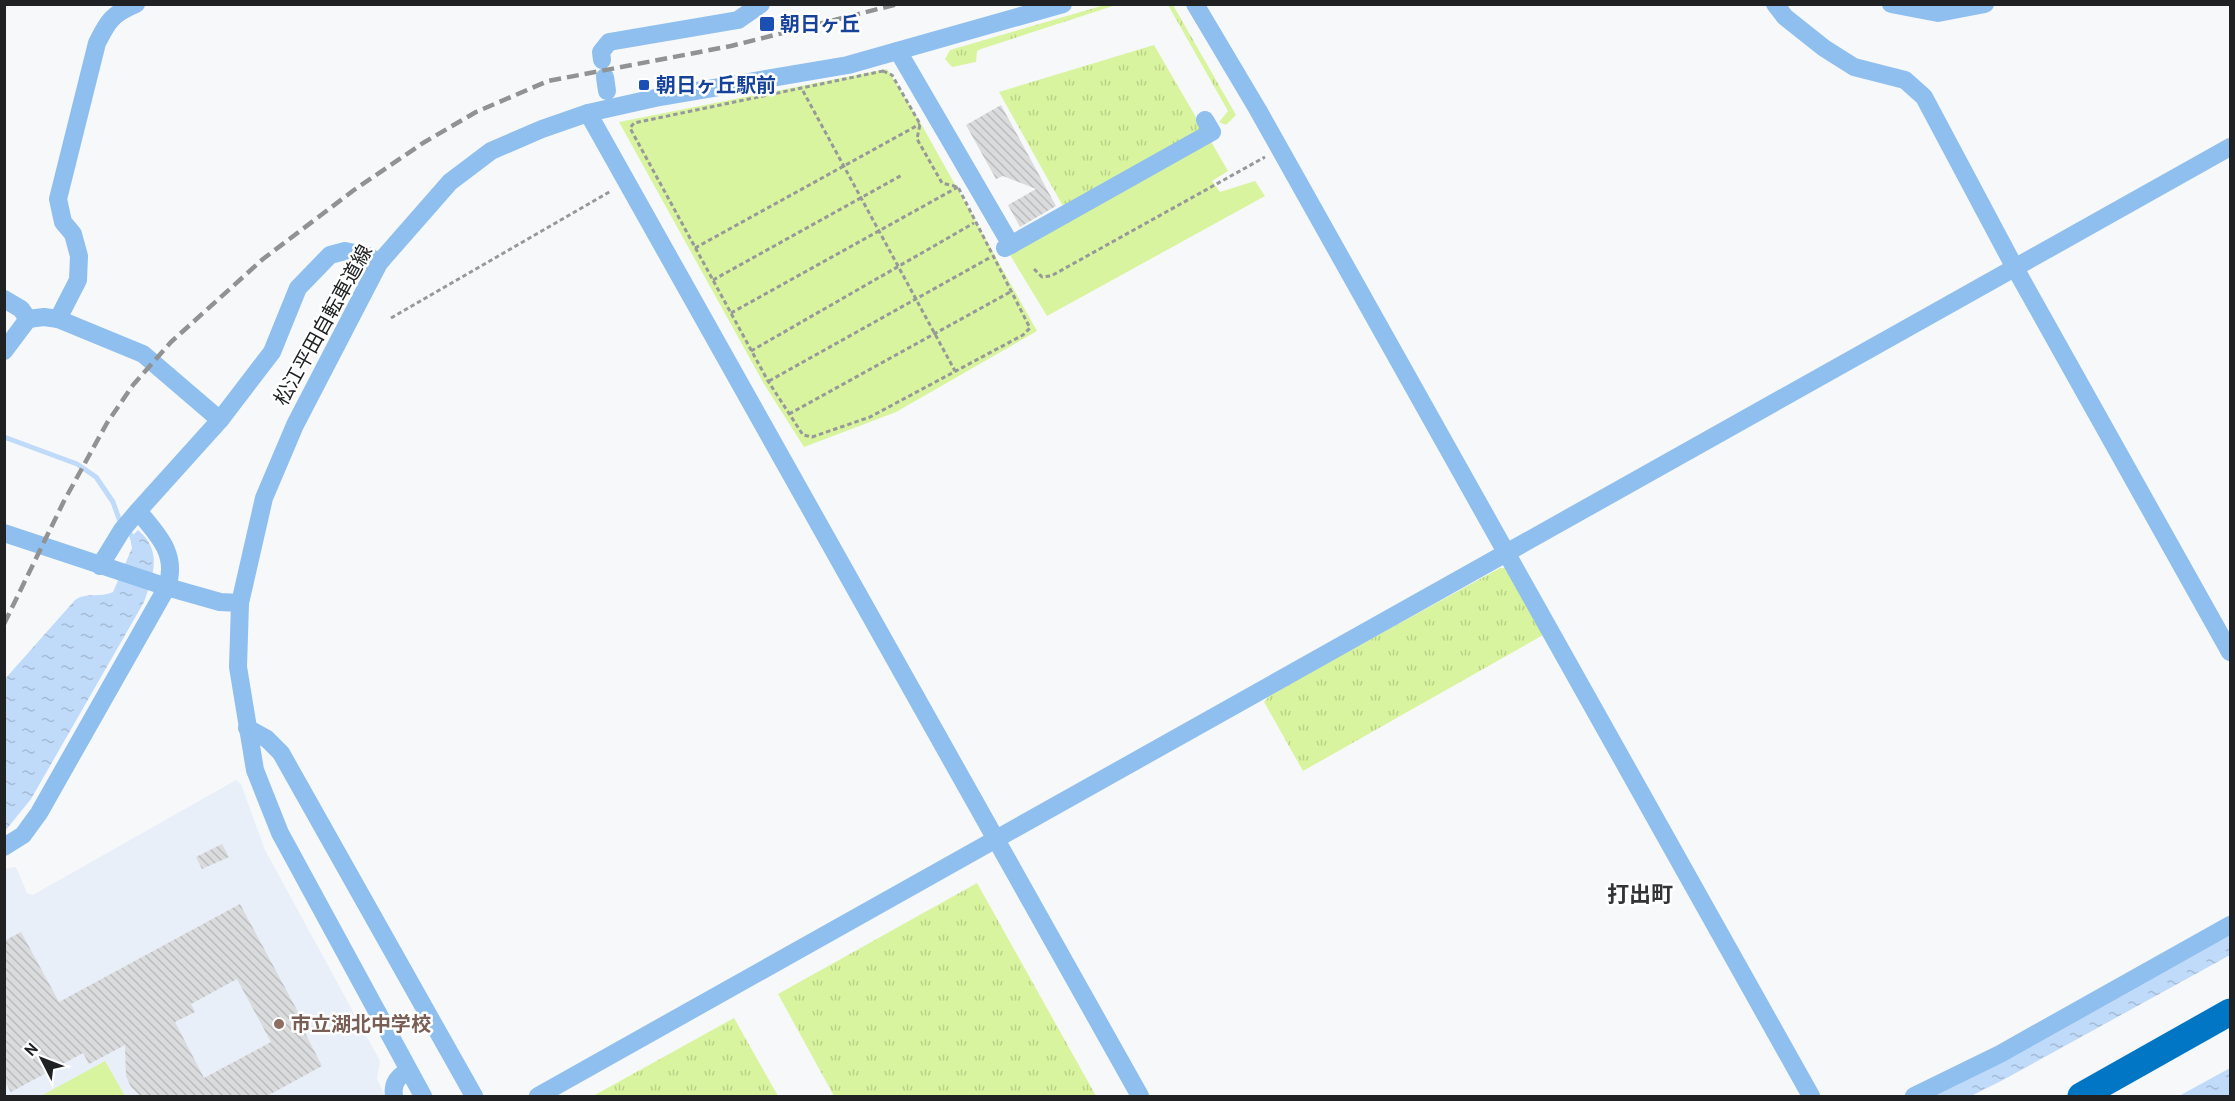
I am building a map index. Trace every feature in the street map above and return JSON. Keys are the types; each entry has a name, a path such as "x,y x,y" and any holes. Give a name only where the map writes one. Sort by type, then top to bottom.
{"highway":[{"path":"2081,1096 2230,1012"}],"street":[{"path":"58,320 78,280 79,256 73,234 63,222 58,199 97,43 106,24 117,12 136,4"},
{"path":"604,76 601,52 609,42 738,20 761,4"},
{"name":"松江平田自転車道線","path":"423,1096 280,833 255,770 238,667 240,603 264,498 295,424 379,263 450,182 491,151 542,129 588,113 655,98 848,65 1062,4"},
{"path":"1195,4 1280,149 1811,1096"},
{"path":"1775,4 1785,17 1824,48 1854,67 1905,80 1924,98 2015,268 2230,652"},
{"path":"1891,4 1938,13 1985,4"},
{"path":"898,51 928,120 1008,247 1212,132 1205,120"},
{"path":"588,113 1140,1096"},
{"path":"538,1096 2230,147"},
{"path":"100,566 130,520 220,420 272,352 298,288 330,255 345,250 369,256 379,263"},
{"path":"4,299 21,309 28,319"},
{"path":"4,351 28,319 44,317 58,320 143,354 220,420"},
{"path":"4,847 23,835 39,813 160,585 172,572 165,546 130,520"},
{"path":"4,533 160,585 220,602 240,603"},
{"path":"247,728 267,739 281,753 474,1096"},
{"path":"1914,1096 2000,1054 2230,925"},
{"path":"394,1096 393,1087 399,1077 408,1070"}],"path":[{"path":"928,120 892,75 883,71 634,123 630,128 751,351 803,435 812,437 870,417 1023,335 1029,328 1012,291 974,222 966,183"},
{"path":"802,88 956,371"},
{"path":"695,248 928,120"},
{"path":"928,120 917,139 942,183 966,183"},
{"path":"1034,269 1042,277 1051,276 1280,149"},
{"path":"713,280 902,175"},
{"path":"392,318 627,182"},
{"path":"731,313 966,183"},
{"path":"751,351 974,222"},
{"path":"768,381 988,259"},
{"path":"789,414 1012,291"}],"shaded area":[{"path":"236,780 241,784 265,850 380,1061 377,1079 385,1096 5,1096 4,869 16,867 27,893 33,895"}],"green space":[{"path":"1108,4 1116,5 981,49 977,51 976,62 952,67 945,59 950,50"},
{"path":"1168,5 1173,5 1236,115 1226,125 1219,122 1228,111"},
{"path":"1154,45 1204,131 1064,208 999,92"},
{"path":"887,69 920,122 1037,331 896,412 804,447 764,384 619,122"},
{"path":"1210,140 1228,171 1212,181 1220,192 1255,181 1265,196 1047,316 1010,255"},
{"path":"1500,568 1506,568 1543,635 1303,771 1264,702 1271,694"},
{"path":"977,883 1096,1096 834,1096 778,994"},
{"path":"734,1018 778,1096 593,1096"},
{"path":"105,1061 125,1096 41,1096"}],"water":[{"path":"138,530 151,546 154,564 144,602 31,799 5,831 5,679 75,600 84,596 113,592 132,548 130,538"},
{"path":"2230,934 2230,955 2003,1080 1971,1096 1925,1096"},
{"path":"2230,1068 2230,1096 2179,1096"}],"building":[{"path":"1001,105 1056,206 1020,227 1008,205 1036,189 1003,176 996,179 966,125"},
{"path":"222,844 229,857 202,869 196,857"},
{"path":"240,904 305,1025 302,1027 322,1066 267,1096 140,1096 131,1087 126,1076 125,1045 89,1064 83,1053 11,1092 4,1080 4,941 21,932 59,1002","holes":["237,979 271,1042 204,1078 175,1022 195,1012 191,1004"]}],"waterway":[{"path":"4,437 77,464 96,477 113,502 119,519 136,542"}],"railway":[{"path":"4,624 64,501 107,423 133,385 171,342 263,259 354,190 423,143 476,112 548,81 731,46 898,4"}],"place":[{"name":"朝日ヶ丘","path":"767,24"},
{"name":"朝日ヶ丘駅前","path":"644,85"},
{"name":"市立湖北中学校","path":"279,1024"}],"district":[{"name":"打出町","path":"1640,894"}]}
